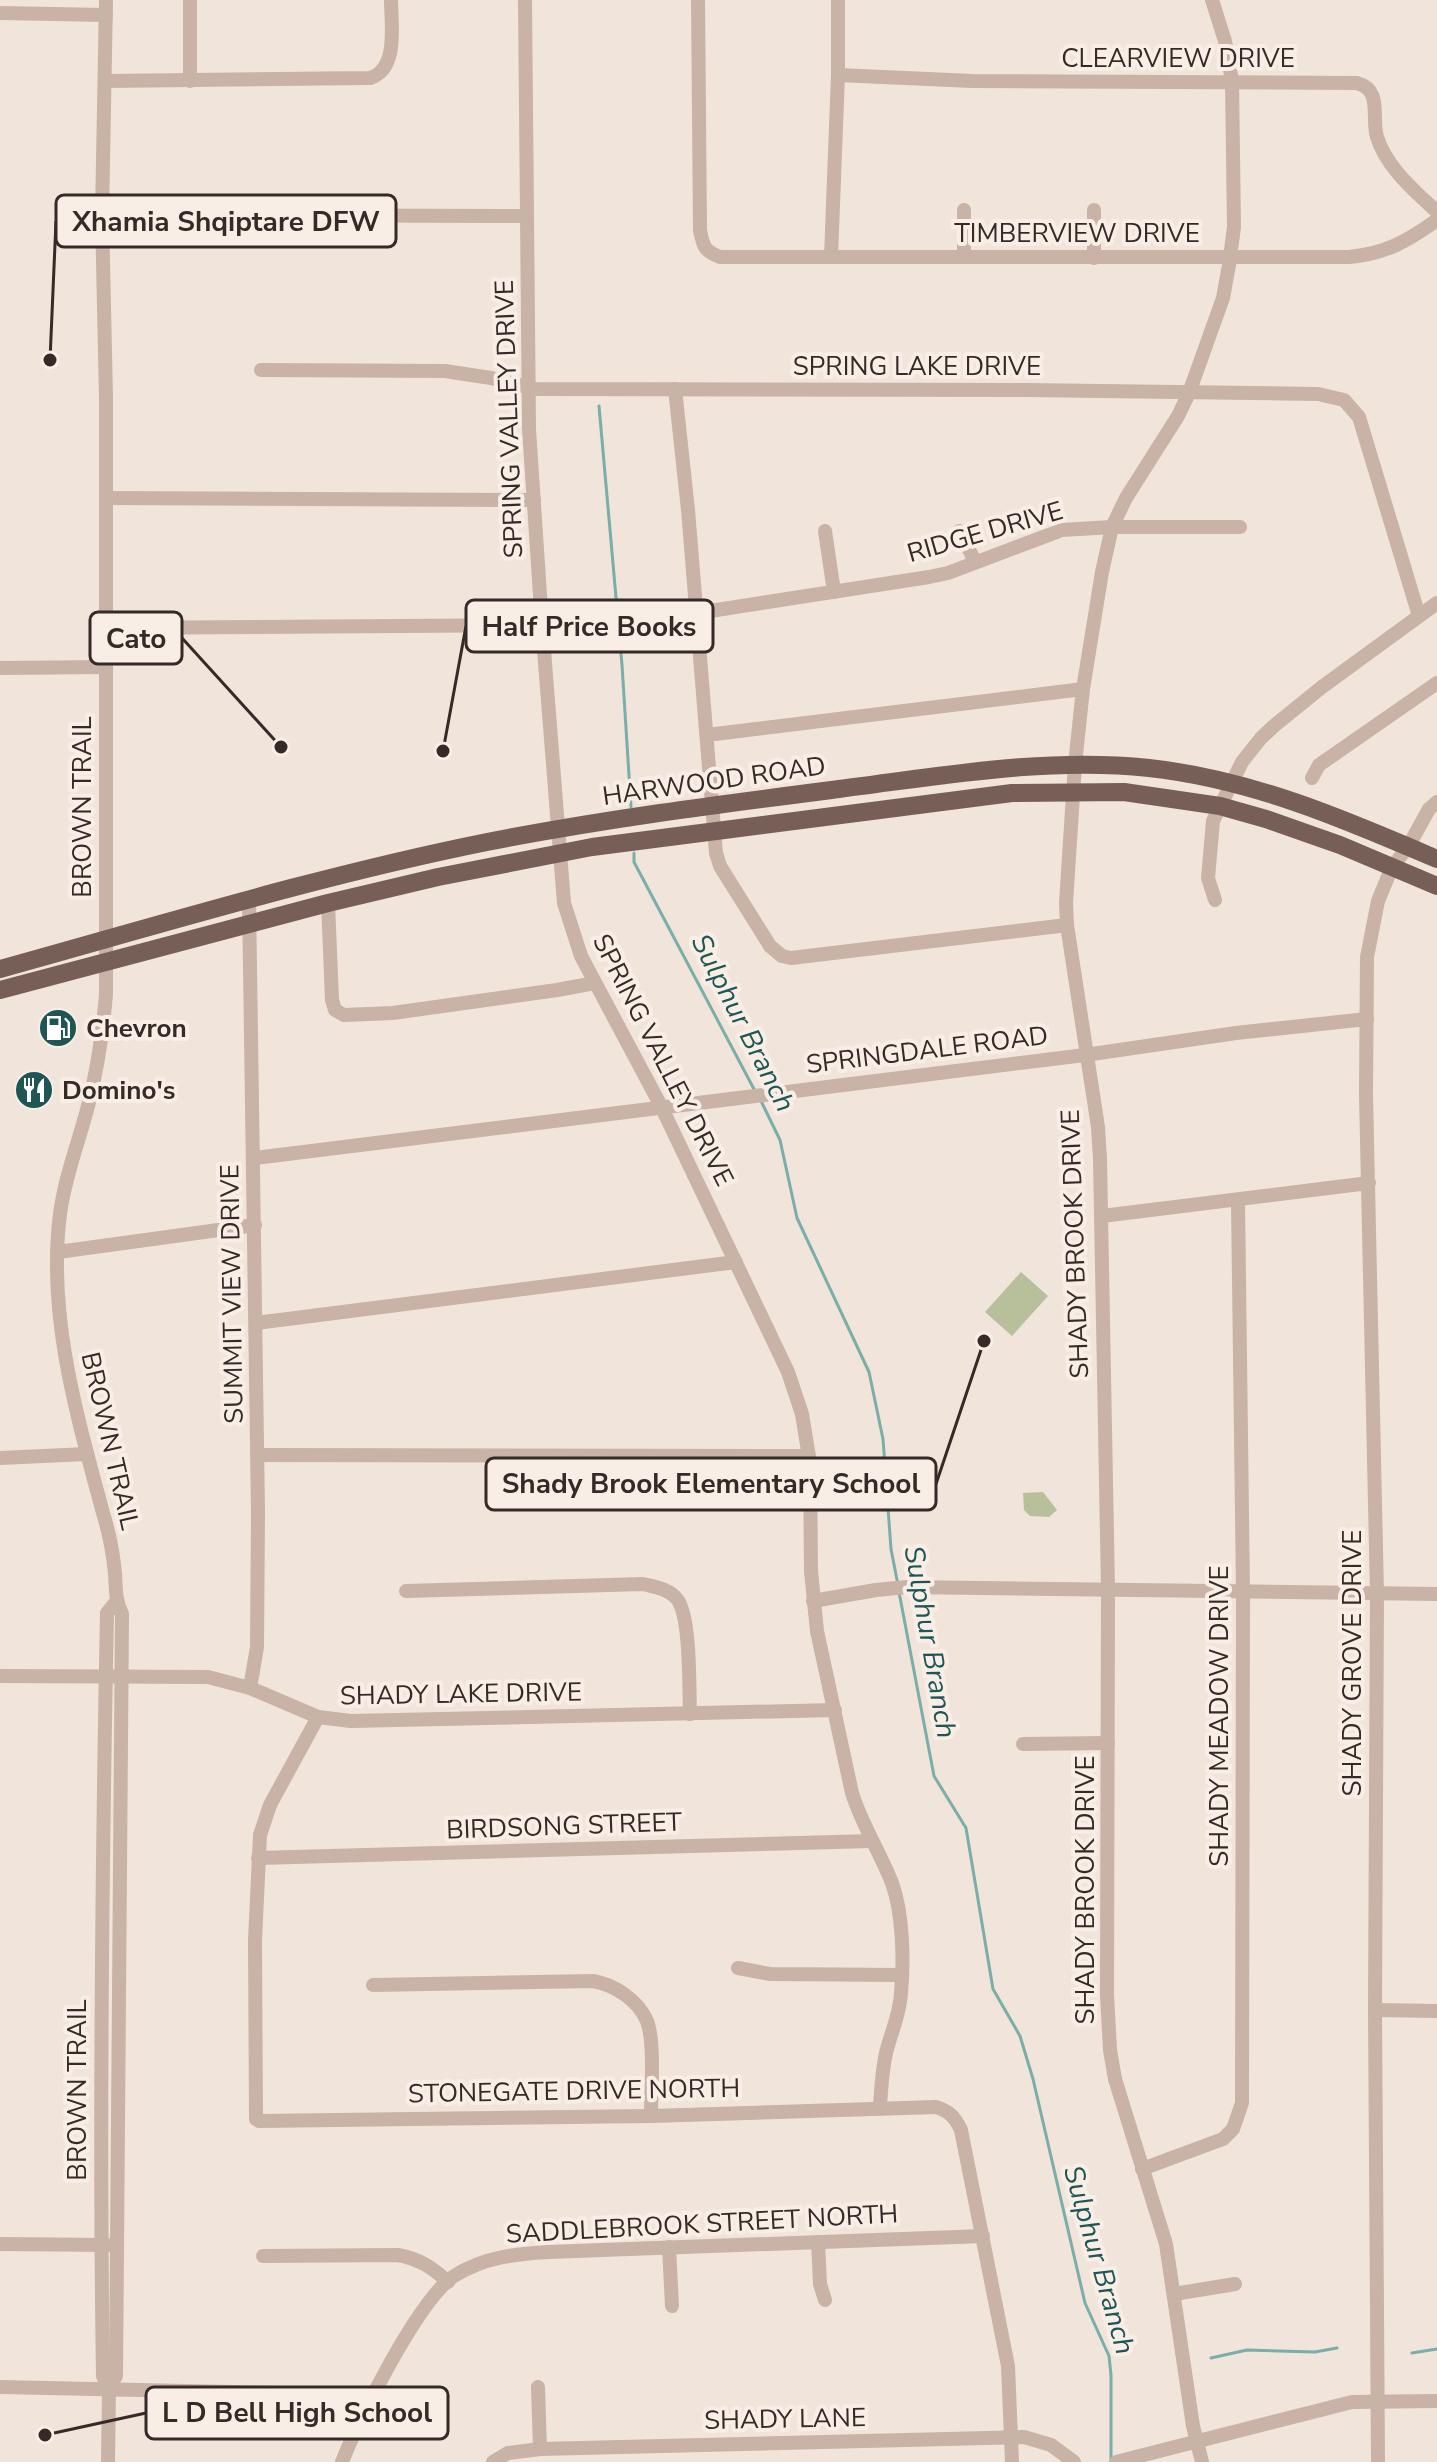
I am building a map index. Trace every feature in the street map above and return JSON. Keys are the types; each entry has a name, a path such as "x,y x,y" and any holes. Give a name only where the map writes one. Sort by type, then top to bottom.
{"main road":[{"name":"HARWOOD ROAD","path":"0,969 249,900 474,845 713,805 1004,769 1075,764 1152,768 1231,782 1302,804 1437,859"},
{"name":"HARWOOD ROAD","path":"0,990 328,903 559,853 1012,793 1124,792 1220,806 1294,828 1437,886"}],"street":[{"path":"190,0 190,81"},
{"path":"105,81 357,80 378,76 385,69 389,57 391,0"},
{"name":"SPRING VALLEY DRIVE","path":"525,0 529,388 542,625 564,903 581,956 661,1106 736,1262 802,1414 811,1473 811,1571 817,1631 852,1793 893,1887 899,1914 902,1975 899,2013 887,2051 880,2107"},
{"name":"TIMBERVIEW DRIVE","path":"698,0 700,230 703,246 709,253 720,257 1363,256 1400,245 1437,220"},
{"path":"831,257 838,0"},
{"name":"SHADY BROOK DRIVE","path":"1202,2462 1193,2426 1166,2244 1115,2079 1110,2050 1107,1995 1108,1589 1099,1136 1085,1055 1066,903 1083,689 1112,527 1126,498 1178,416 1223,298 1234,227 1232,81 1225,41 1212,0"},
{"path":"0,13 106,7"},
{"name":"BROWN TRAIL","path":"106,7 102,215 107,498 106,961 102,1039 89,1102 64,1191 58,1252 58,1295 63,1346 108,1531 116,1602 122,1614 116,2376 109,2388"},
{"name":"CLEARVIEW DRIVE","path":"838,75 973,81 1357,83 1374,94 1374,122 1381,147 1390,162 1437,212"},
{"path":"964,210 964,257"},
{"path":"1094,210 1094,258"},
{"path":"102,215 526,216"},
{"name":"SPRING LAKE DRIVE","path":"261,370 445,371 529,388 1318,394 1344,400 1359,417 1419,616"},
{"path":"675,389 716,853 720,866 770,946 782,956 791,958 1067,925"},
{"path":"107,498 534,500"},
{"name":"RIDGE DRIVE","path":"697,613 929,577 1062,530 1240,527"},
{"path":"825,531 834,592"},
{"path":"959,531 975,561"},
{"path":"1215,900 1208,878 1213,821 1242,762 1275,725 1437,603"},
{"path":"106,628 542,625"},
{"path":"0,668 105,667"},
{"path":"1312,778 1319,765 1437,683"},
{"path":"707,735 1083,689"},
{"name":"SHADY GROVE DRIVE","path":"1378,2462 1375,2010 1377,1594 1367,957 1378,901 1392,867 1408,847 1429,809 1437,802"},
{"name":"SUMMIT VIEW DRIVE","path":"249,900 257,1455 257,1647 250,1688"},
{"path":"328,903 332,1000 335,1010 344,1015 393,1013 595,983"},
{"name":"SPRINGDALE ROAD","path":"255,1158 1367,1019"},
{"path":"1102,1216 1369,1183"},
{"name":"SHADY MEADOW DRIVE","path":"1142,2169 1223,2139 1233,2129 1242,2103 1243,1593 1238,1201"},
{"path":"58,1252 255,1225"},
{"path":"256,1323 736,1262"},
{"path":"0,1458 87,1454"},
{"path":"257,1455 808,1456"},
{"path":"406,1591 643,1584 663,1589 676,1597 683,1612 690,1714"},
{"path":"813,1601 907,1587 1437,1594"},
{"name":"BROWN TRAIL","path":"108,2462 109,2388 103,2376 101,2245 101,1962 107,1613 116,1602"},
{"name":"SHADY LAKE DRIVE","path":"0,1676 208,1677 250,1688 318,1717 351,1721 835,1710"},
{"name":"STONEGATE DRIVE NORTH","path":"318,1717 270,1805 260,1835 255,1965 256,2119 651,2116 880,2107 936,2107 946,2110 961,2130 1008,2366 1012,2462"},
{"path":"1023,1744 1108,1743"},
{"name":"BIRDSONG STREET","path":"258,1858 871,1841"},
{"path":"101,1962 120,1962"},
{"path":"738,1968 770,1974 902,1975"},
{"path":"373,1985 593,1981 614,1987 646,2020 650,2050 651,2116"},
{"path":"1375,2010 1437,2011"},
{"name":"SADDLEBROOK STREET NORTH","path":"342,2462 414,2324 448,2282 483,2261 499,2256 549,2252 983,2236"},
{"path":"818,2242 820,2284 825,2300"},
{"path":"0,2244 117,2245"},
{"path":"669,2247 672,2306"},
{"path":"263,2256 398,2255 430,2266 448,2282"},
{"path":"1174,2294 1235,2284"},
{"path":"0,2387 279,2393 308,2399 362,2420"},
{"path":"538,2387 540,2449"},
{"path":"1119,2461 1320,2408 1352,2402 1437,2401"},
{"name":"SHADY LANE","path":"493,2462 508,2453 540,2449 1011,2438 1036,2439 1051,2445 1074,2462"}],"green space":[{"path":"1021,1272 1048,1296 1012,1336 985,1312"},
{"path":"1043,1492 1057,1510 1049,1517 1030,1516 1024,1510 1023,1493"}],"waterway":[{"name":"Sulphur Branch","path":"599,406 631,807"},
{"name":"Sulphur Branch","path":"634,853 634,862 755,1091"},
{"name":"Sulphur Branch","path":"761,1101 780,1140 797,1218 869,1372 883,1439 891,1549 898,1585"},
{"name":"Sulphur Branch","path":"899,1592 934,1776 966,1828 993,1989 1020,2036 1033,2079 1085,2303 1109,2356 1111,2462"},
{"path":"1211,2358 1247,2350 1315,2352 1337,2348"},
{"path":"1412,2353 1437,2349"}],"place":[{"name":"Xhamia Shqiptare DFW","path":"50,360"},
{"name":"Cato","path":"281,747"},
{"name":"Half Price Books","path":"443,751"},
{"name":"Chevron","path":"58,1028"},
{"name":"Domino's","path":"34,1090"},
{"name":"Shady Brook Elementary School","path":"984,1341"},
{"name":"L D Bell High School","path":"45,2435"}]}
